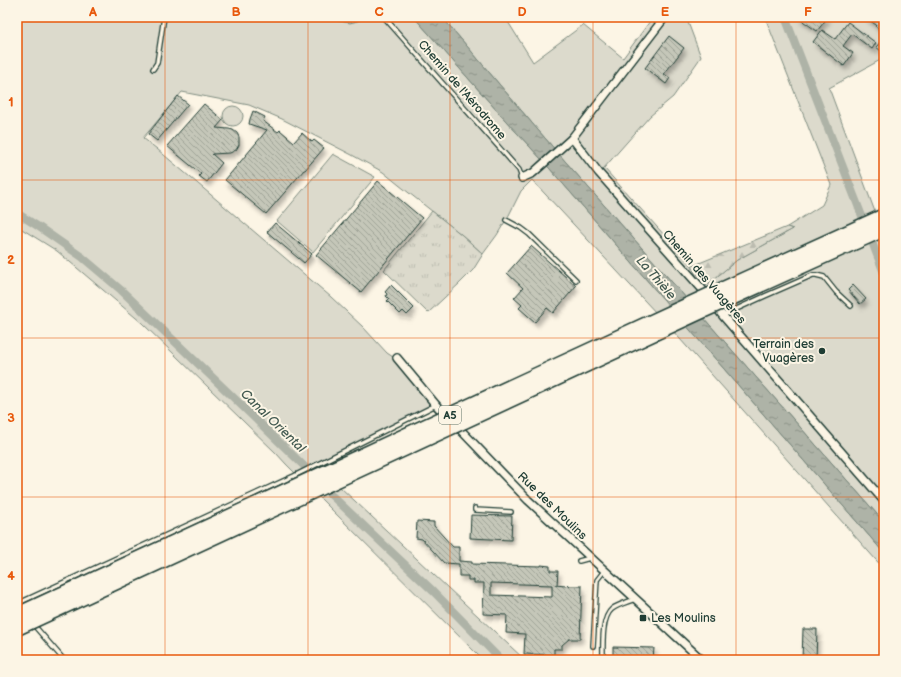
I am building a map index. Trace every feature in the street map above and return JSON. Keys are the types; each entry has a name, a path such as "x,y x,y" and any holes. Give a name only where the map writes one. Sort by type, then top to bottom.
{"highway":[{"name":"A5","path":"17,615 733,284 884,216"},
{"name":"A5","path":"17,628 884,229"}],"street":[{"path":"522,178 533,173 570,140 665,17"},
{"name":"Chemin des Vuagères","path":"570,140 702,289 723,316 884,502"},
{"name":"Rue des Moulins","path":"397,358 436,405 528,500 702,660"}],"lane":[{"path":"153,70 157,63 164,17"},
{"name":"Chemin de l'Aérodrome","path":"384,17 518,170 522,178"},
{"path":"506,220 529,234 576,280"},
{"path":"723,316 764,296 813,275 824,278 851,306"},
{"path":"64,660 17,605 294,476 436,405"},
{"path":"475,508 475,510 511,512"},
{"path":"579,561 590,558"},
{"path":"594,646 597,580 604,571"},
{"path":"603,660 604,625 606,618 612,610 635,599"}],"green space":[{"path":"17,17 325,17 339,21 355,22 362,17 414,17 543,161 884,553 884,569 672,330 532,180 521,191 497,235 483,254 462,235 383,172 352,155 282,119 249,105 182,92 143,138 331,297 363,327 387,353 397,358 436,405 318,464 340,487 525,660 483,660 276,453 142,323 57,251 17,226"},
{"path":"325,17 362,17 360,20 350,23"},
{"path":"442,17 505,17 533,62 583,25 623,58 653,17 686,17 701,57 673,97 650,116 604,168 692,266 702,289 737,260 793,229 787,227 822,205 831,185 765,17 884,17 884,58 829,88 884,236 884,522 549,143"},
{"path":"233,106 240,109 243,116 240,123 233,126 226,123 223,116 226,109"},
{"path":"333,154 375,177 313,252 277,221"},
{"path":"432,211 483,254 473,270 428,313 384,270"},
{"path":"787,227 793,229 737,260 702,289 692,266"}],"water":[{"name":"La Thièle","path":"414,17 442,17 549,143 884,522 884,553 543,161"}],"building":[{"path":"797,17 828,17 817,31"},
{"path":"865,17 884,17 884,32 875,26 876,25"},
{"path":"848,22 876,43 872,49 852,34 843,46 853,53 844,66 813,42 822,30 835,39"},
{"path":"669,36 684,48 664,74 670,78 666,84 645,68"},
{"path":"884,38 884,53 876,47"},
{"path":"178,96 188,104 157,141 148,134"},
{"path":"204,104 223,120 216,128 233,130 239,137 239,145 236,150 230,153 212,154 222,163 207,182 199,176 201,174 167,146"},
{"path":"253,111 265,117 263,121 278,132 280,130 294,142 302,133 312,142 314,140 324,148 266,214 225,180 267,130 249,124"},
{"path":"378,181 422,218 361,292 316,255"},
{"path":"275,223 312,254 304,263 267,232"},
{"path":"531,246 576,286 553,313 547,308 535,322 519,308 522,305 514,298 523,288 507,273"},
{"path":"391,285 414,308 407,315 403,311 400,314 387,301 389,299 385,292"},
{"path":"853,285 866,299 860,304 848,290"},
{"path":"471,515 512,516 511,540 470,538"},
{"path":"417,521 434,522 434,526 453,547 459,547 459,561 472,562 472,564 550,566 550,571 558,571 557,585 555,585 566,586 568,584 570,586 582,586 580,639 569,639 562,645 562,649 554,649 554,655 524,654 525,634 506,633 507,615 483,614 484,583 474,583 474,580 468,580 468,576 459,576 459,564 444,563 422,539 416,538","holes":["491,583 552,585 552,597 491,595"]},
{"path":"803,629 817,629 816,660 802,660"},
{"path":"613,647 654,648 653,660 613,660"}],"waterway":[{"path":"785,17 884,273"},
{"name":"Canal Oriental","path":"17,213 82,257 121,290 304,466 329,493 433,591 501,660"}],"place":[{"name":"Terrain des Vuagères","path":"822,351"},
{"name":"Les Moulins","path":"643,618"}]}
